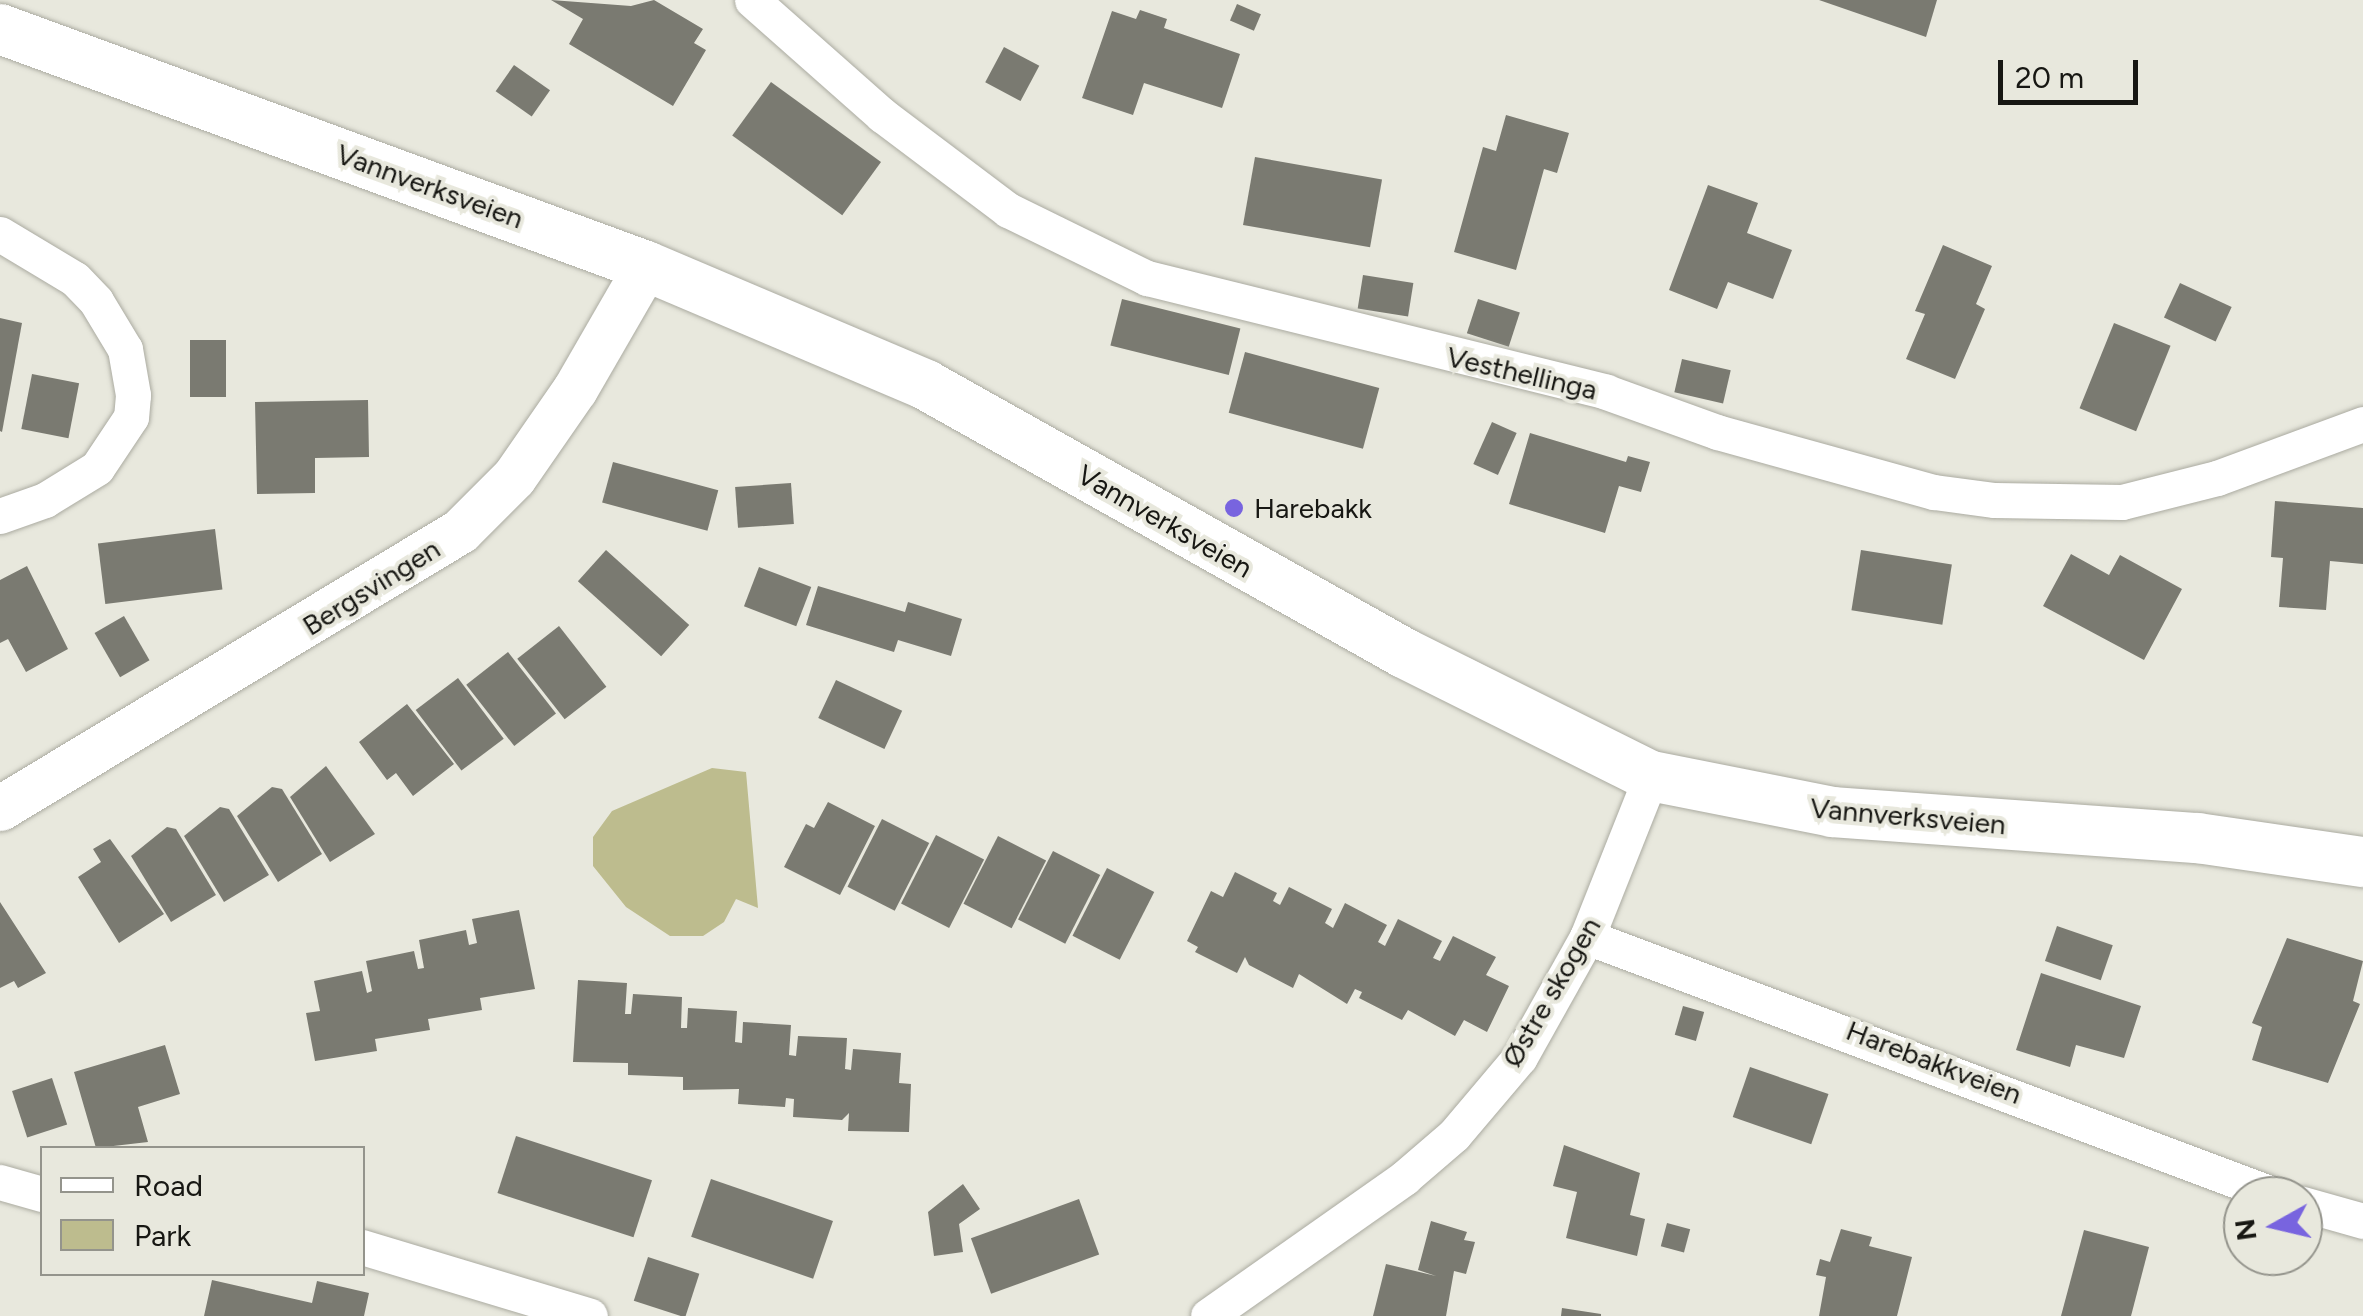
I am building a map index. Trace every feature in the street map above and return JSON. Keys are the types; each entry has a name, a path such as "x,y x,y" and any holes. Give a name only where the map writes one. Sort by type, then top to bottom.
{"main road":[{"name":"Vannverksveien","path":"0,29 646,266 926,385 1404,653 1651,776 1832,812 2198,838 2363,862"}],"street":[{"name":"Vesthellinga","path":"764,3 882,115 1008,210 1147,278 1606,392 1718,432 1934,492 1994,500 2122,502 2216,478 2363,424"},
{"path":"0,234 75,279 96,301 125,349 133,396 131,417 96,468 46,500 0,516"},
{"name":"Bergsvingen","path":"0,808 460,530 524,462 646,266"},
{"name":"Østre skogen","path":"1214,1315 1288,1254 1350,1219 1454,1135 1520,1057 1586,937 1651,776"},
{"name":"Harebakkveien","path":"1586,937 2224,1176"},
{"path":"0,1182 40,1193"},
{"path":"2323,1210 2363,1221"},
{"path":"365,1248 590,1316"}],"green space":[{"path":"712,768 746,772 758,908 736,899 724,922 703,936 670,936 626,907 593,866 593,837 612,811"}],"building":[{"path":"551,0 631,6 654,0 703,29 694,43 706,50 673,106 569,44 583,19"},
{"path":"1819,0 1937,0 1926,37"},
{"path":"1237,4 1261,14 1254,31 1230,21"},
{"path":"1140,10 1167,19 1164,28 1240,54 1222,108 1144,83 1133,115 1082,98 1112,11 1136,19"},
{"path":"1004,47 1039,66 1021,101 985,82"},
{"path":"514,65 550,90 532,116 496,91"},
{"path":"771,82 881,162 842,215 732,135"},
{"path":"1506,115 1569,133 1557,173 1544,169 1516,270 1454,252 1483,147 1496,151"},
{"path":"1255,157 1382,179 1370,247 1243,225"},
{"path":"1708,185 1758,203 1747,233 1792,250 1773,299 1728,282 1717,309 1669,290"},
{"path":"1943,245 1992,266 1976,304 1985,309 1955,379 1906,359 1925,314 1915,311"},
{"path":"1363,275 1413,283 1408,317 1358,309"},
{"path":"2180,283 2232,307 2216,342 2164,317"},
{"path":"1122,299 1240,329 1229,375 1110,346"},
{"path":"1478,299 1520,313 1509,347 1467,333"},
{"path":"0,318 22,323 2,432 0,431"},
{"path":"2114,323 2171,346 2136,431 2080,408"},
{"path":"190,340 226,340 226,397 190,397"},
{"path":"1245,352 1379,388 1363,449 1229,413"},
{"path":"1682,359 1731,370 1723,403 1674,392"},
{"path":"32,374 79,383 68,438 21,429"},
{"path":"368,400 369,457 315,458 315,493 257,494 255,402"},
{"path":"1492,422 1517,433 1498,475 1473,464"},
{"path":"1530,433 1626,462 1628,456 1650,462 1641,492 1619,486 1605,533 1509,504"},
{"path":"613,462 718,490 707,531 602,503"},
{"path":"791,483 794,524 738,528 735,487"},
{"path":"2275,501 2363,508 2363,564 2330,561 2326,610 2279,607 2283,558 2271,557"},
{"path":"215,529 222,590 105,604 98,543"},
{"path":"606,550 689,625 661,656 578,581"},
{"path":"1861,550 1952,564 1942,625 1851,610"},
{"path":"2071,554 2109,575 2120,555 2182,589 2144,660 2043,606"},
{"path":"27,566 68,649 26,672 8,639 0,643 0,580"},
{"path":"759,567 811,587 796,626 744,606"},
{"path":"818,586 905,612 908,602 962,619 951,656 898,640 894,652 806,625"},
{"path":"124,616 150,660 120,677 95,633"},
{"path":"559,626 606,687 565,719 517,659"},
{"path":"508,652 556,713 514,746 466,685"},
{"path":"458,678 504,739 461,771 416,710"},
{"path":"836,680 902,711 884,749 818,718"},
{"path":"407,704 454,764 413,796 396,773 387,780 359,742"},
{"path":"326,766 375,834 330,862 290,797"},
{"path":"272,787 282,789 322,854 278,882 237,816"},
{"path":"828,802 875,826 840,895 784,867 806,824 814,828"},
{"path":"220,807 229,809 269,875 224,902 184,836"},
{"path":"882,819 929,843 895,911 847,887"},
{"path":"167,827 176,829 216,895 171,922 131,856"},
{"path":"936,835 984,860 949,928 901,904"},
{"path":"998,836 1046,861 1012,928 963,904"},
{"path":"110,839 164,914 119,943 78,877 101,862 93,849"},
{"path":"1053,851 1100,875 1065,944 1018,920"},
{"path":"1107,868 1154,892 1120,960 1072,936"},
{"path":"1235,872 1277,893 1273,901 1280,905 1289,887 1332,909 1325,923 1333,928 1345,903 1387,925 1378,942 1385,946 1398,919 1442,941 1433,958 1440,961 1453,936 1496,957 1486,975 1509,986 1487,1032 1464,1020 1455,1036 1408,1010 1402,1020 1359,998 1362,992 1355,989 1347,1004 1299,974 1293,988 1249,965 1245,957 1237,973 1195,952 1198,947 1187,941 1211,891 1223,897"},
{"path":"0,902 46,973 18,988 14,981 0,988"},
{"path":"519,910 535,989 480,998 482,1010 428,1019 430,1030 375,1039 377,1051 315,1061 306,1013 320,1011 314,981 362,971 367,993 372,991 366,961 414,951 418,969 424,968 419,940 466,930 469,945 477,943 472,919"},
{"path":"2057,926 2113,945 2101,980 2045,961"},
{"path":"2287,938 2363,961 2353,1001 2360,1004 2328,1083 2252,1060 2262,1027 2252,1023"},
{"path":"2041,973 2141,1006 2124,1058 2076,1045 2070,1067 2016,1050"},
{"path":"578,980 627,983 625,1014 631,1014 633,994 682,997 681,1028 687,1028 688,1008 737,1011 735,1042 742,1043 743,1022 791,1025 789,1055 796,1056 798,1036 847,1038 845,1069 851,1070 853,1049 901,1053 899,1083 911,1084 909,1132 848,1131 849,1113 842,1120 793,1117 794,1099 786,1098 785,1107 738,1104 739,1089 683,1090 683,1077 628,1075 628,1063 573,1062"},
{"path":"1683,1006 1704,1012 1696,1041 1675,1035"},
{"path":"165,1045 180,1094 138,1107 148,1142 95,1146 74,1072"},
{"path":"1750,1067 1828,1094 1811,1144 1733,1117"},
{"path":"52,1078 67,1125 27,1138 12,1091"},
{"path":"516,1136 652,1180 633,1237 497,1193"},
{"path":"1564,1145 1640,1173 1630,1215 1645,1219 1637,1256 1566,1238 1577,1192 1553,1186"},
{"path":"711,1179 833,1221 813,1279 691,1237"},
{"path":"963,1184 980,1209 959,1224 963,1252 934,1256 928,1212"},
{"path":"1079,1199 1099,1254 991,1294 971,1238"},
{"path":"1431,1221 1467,1232 1464,1240 1475,1242 1466,1274 1454,1271 1446,1316 1373,1316 1386,1264 1436,1276 1418,1270"},
{"path":"1667,1223 1690,1229 1684,1252 1661,1246"},
{"path":"1841,1229 1872,1237 1869,1246 1912,1257 1897,1316 1819,1316 1826,1277 1816,1275 1820,1259 1830,1262"},
{"path":"2084,1230 2149,1247 2131,1316 2061,1316"},
{"path":"648,1257 699,1274 686,1316 634,1301"},
{"path":"212,1280 312,1303 317,1281 369,1293 364,1316 204,1316"},
{"path":"1562,1308 1601,1314 1601,1316 1561,1316"}],"place":[{"name":"Harebakk","path":"1234,508"}]}
